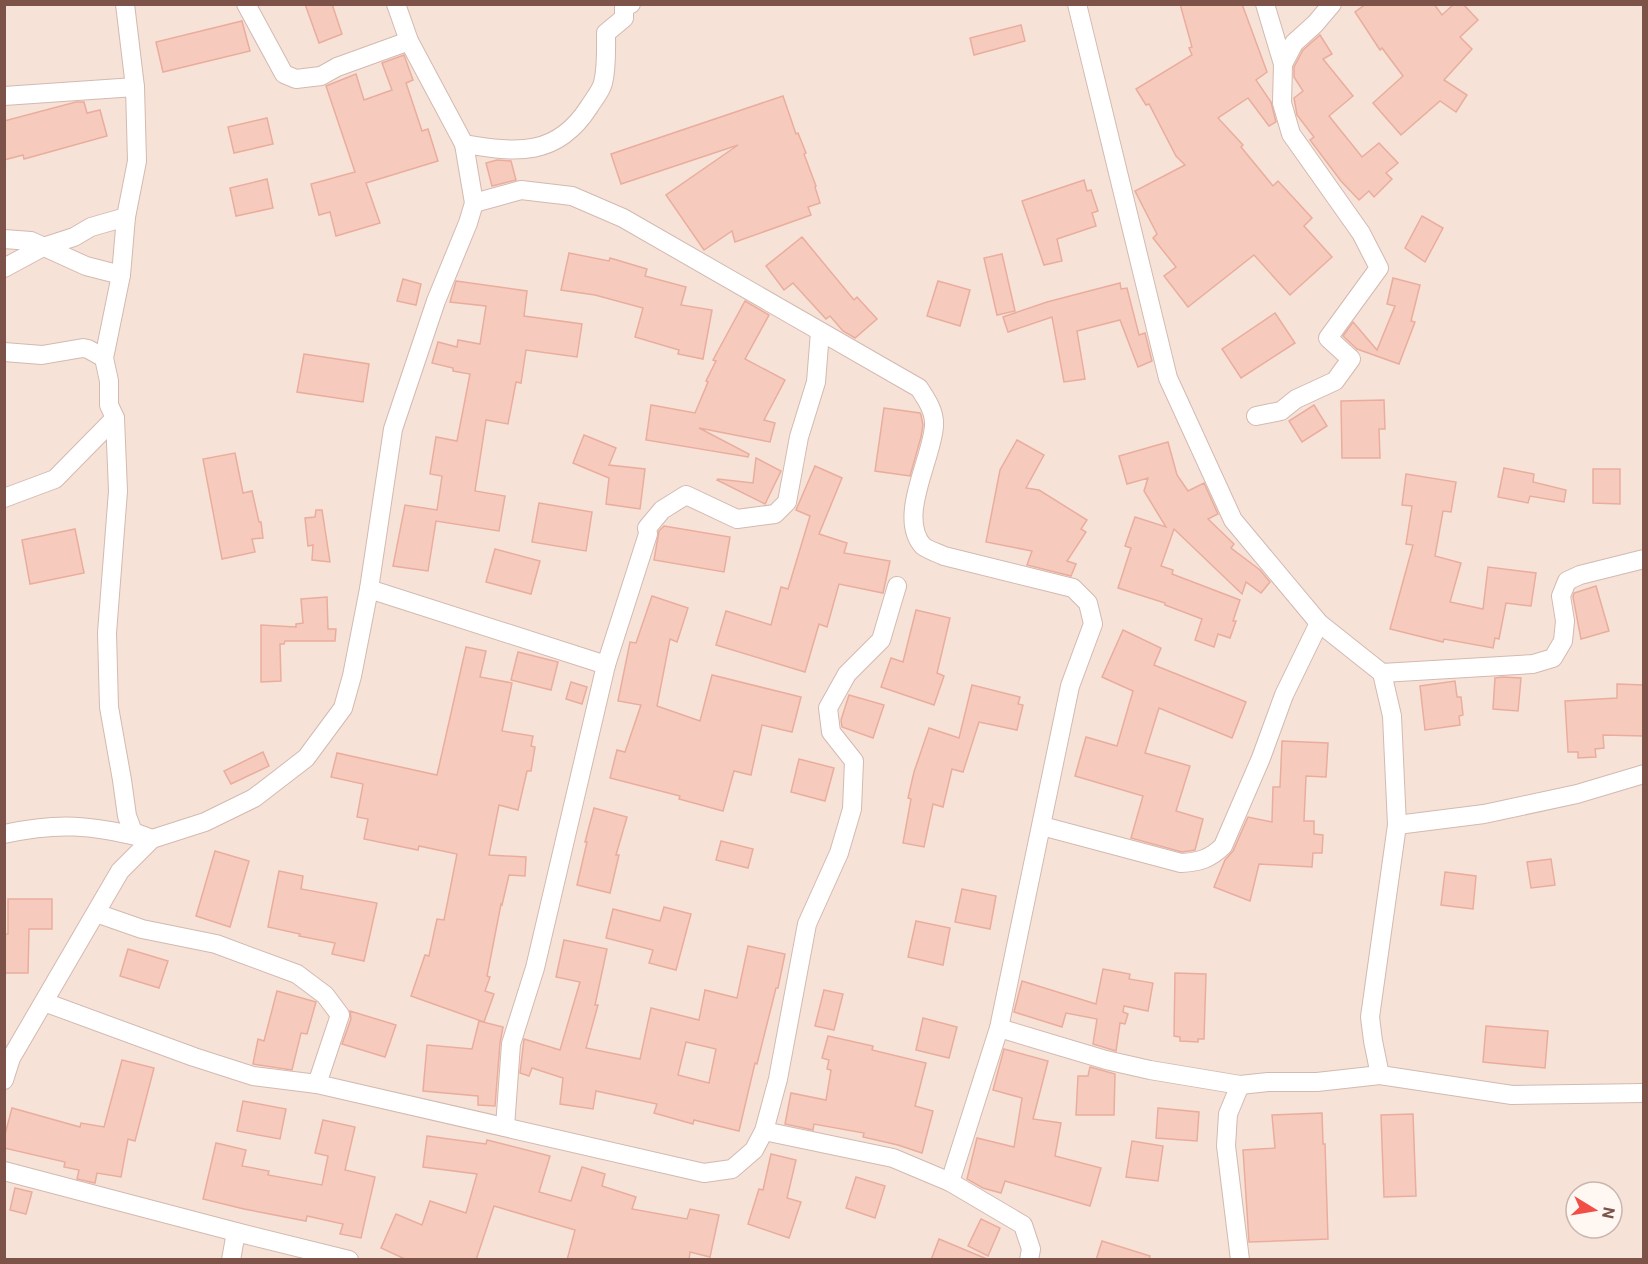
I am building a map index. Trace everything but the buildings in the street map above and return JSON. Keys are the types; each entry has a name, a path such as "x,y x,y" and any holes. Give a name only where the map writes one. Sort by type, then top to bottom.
{"street":[{"path":"125,4 135,87 137,160 126,217 121,275 104,358 109,381 109,405 115,418 118,491 107,633 109,707 127,816 134,832 152,840"},
{"path":"246,4 284,74 296,79 321,76 337,67 409,40"},
{"path":"4,1080 11,1058 120,872 152,840 205,822 254,798 306,758 343,708 352,676 369,589 393,429 432,312 474,203 464,144 409,40 396,4"},
{"path":"464,144 497,150 531,149 561,138 584,116 603,86 606,33 624,18 624,6 631,4"},
{"path":"1077,4 1168,378 1233,520 1319,623 1382,673 1392,716 1397,825 1370,1017 1372,1041 1380,1075"},
{"path":"1256,416 1281,411 1296,399 1335,381 1351,359 1328,338 1379,268 1361,233 1291,134 1282,103 1283,64 1266,4"},
{"path":"1283,64 1294,43 1332,4"},
{"path":"4,96 135,87"},
{"path":"474,203 521,190 572,196 623,218 919,388 931,405 935,425 914,510 914,530 924,547 944,556 1073,588 1088,603 1093,624 1070,686 999,1028 950,1182"},
{"path":"4,268 43,247 74,237 91,227 126,217"},
{"path":"4,239 31,241 86,266 121,275"},
{"path":"505,1127 511,1044 535,968 606,665 648,534 647,528 662,510 686,495 737,519 775,514 787,502 799,437 816,382 820,332"},
{"path":"4,352 42,355 83,348 104,358"},
{"path":"4,498 55,479 115,418"},
{"path":"1382,673 1533,664 1553,658 1563,641 1565,621 1562,596 1567,581 1580,575 1644,559"},
{"path":"45,1002 194,1057 253,1076 317,1084 704,1173 732,1168 754,1150 764,1131 778,1079 807,924 839,853 852,809 854,761 831,732 828,708 847,674 881,640 897,586"},
{"path":"369,589 606,665"},
{"path":"1042,826 1181,862 1200,862 1214,855 1223,846 1261,759 1284,695 1319,623"},
{"path":"1397,825 1484,814 1577,794 1644,774"},
{"path":"4,834 61,825 100,828 152,840"},
{"path":"96,913 142,929 226,948 297,974 325,995 340,1015 317,1084"},
{"path":"999,1028 1106,1060 1240,1085 1268,1082 1317,1082 1380,1075 1512,1095 1644,1094"},
{"path":"1240,1085 1228,1114 1226,1146 1240,1260"},
{"path":"764,1131 893,1158 950,1182 1023,1225 1034,1256"},
{"path":"4,1171 349,1260"},
{"path":"231,1260 236,1232"}],"shaded area":[{"path":"5,5 1643,5 1643,1259 5,1260"}]}
